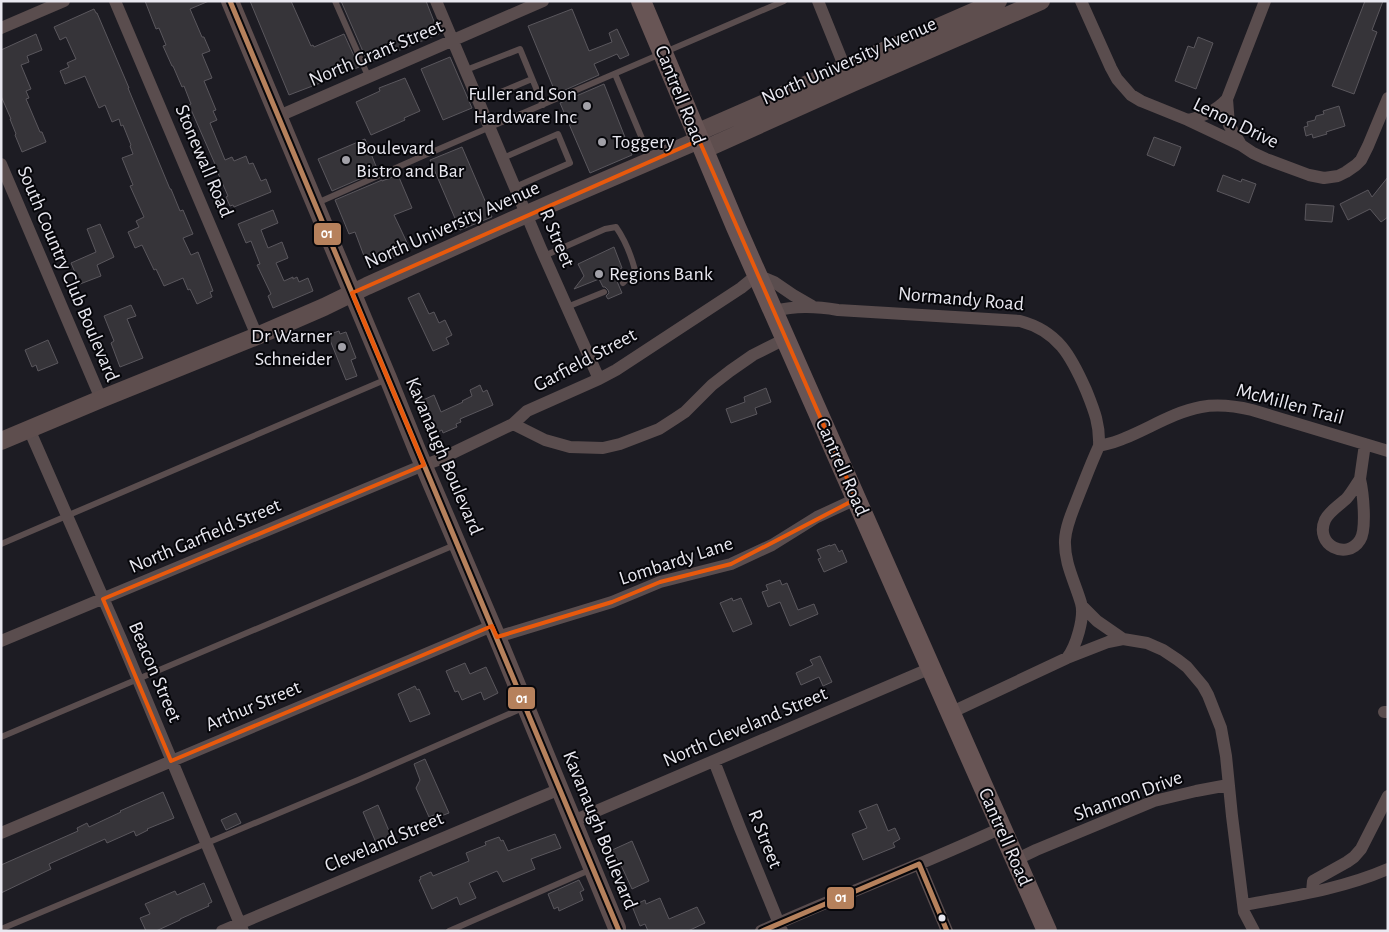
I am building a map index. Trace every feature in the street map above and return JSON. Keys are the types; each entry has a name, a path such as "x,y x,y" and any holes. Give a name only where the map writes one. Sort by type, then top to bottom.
{"main road":[{"name":"Cantrell Road","path":"641,1 757,275 1046,931"}],"street":[{"path":"1,28 64,1"},
{"name":"Stonewall Road","path":"115,1 257,336"},
{"name":"Kavanaugh Boulevard","path":"230,1 618,930"},
{"name":"R Street","path":"436,1 544,256 599,379"},
{"name":"North Grant Street","path":"279,116 543,1"},
{"path":"818,1 845,68"},
{"name":"North University Avenue","path":"699,141 845,68 998,1"},
{"name":"North University Avenue","path":"1,441 257,336 526,214 651,160 852,83 1041,1"},
{"name":"Lenon Drive","path":"1081,1 1111,68 1123,86 1132,95 1141,101 1188,120 1241,145 1266,159 1309,175 1324,178 1338,176 1356,165 1361,160 1368,146 1388,98"},
{"path":"1188,120 1213,111 1221,106 1226,99 1265,1"},
{"path":"1226,99 1229,125 1241,145"},
{"name":"South Country Club Boulevard","path":"1,164 101,399"},
{"name":"Normandy Road","path":"757,275 774,282 812,306"},
{"name":"Garfield Street","path":"424,465 513,424 527,411 616,370 741,288 757,275"},
{"name":"Normandy Road","path":"773,311 790,307 812,306 838,310 1020,321 1031,324 1049,334 1068,353 1091,402 1098,424 1099,446 1072,513 1065,540 1068,567 1082,606 1077,636 1072,651 1067,658"},
{"path":"513,424 545,440 570,446 603,448 620,444 658,429 676,418 730,370 753,355 785,339"},
{"name":"McMillen Trail","path":"1099,446 1124,439 1187,411 1220,405 1252,410 1388,451"},
{"name":"Beacon Street","path":"29,429 164,740 171,761 241,927"},
{"path":"1360,479 1348,497 1329,514 1323,527 1325,540 1336,549 1353,547 1361,539 1364,530 1363,495 1360,479 1365,444"},
{"name":"North Garfield Street","path":"1,641 424,465"},
{"name":"Lombardy Lane","path":"494,632 604,604 660,582 730,564 772,546 817,517 856,500"},
{"name":"Normandy Road","path":"1082,606 1097,621 1123,639"},
{"name":"Arthur Street","path":"1,833 171,761 494,632"},
{"path":"950,713 1067,658 1108,642 1123,639 1147,643 1163,650 1186,667 1204,686 1218,717 1226,756 1244,912 1254,931"},
{"name":"North Cleveland Street","path":"573,821 931,668"},
{"name":"R Street","path":"714,761 781,927"},
{"name":"Shannon Drive","path":"1015,860 1154,802 1228,785"},
{"name":"Cleveland Street","path":"222,931 241,927 560,789"},
{"path":"1312,892 1313,881 1347,862 1361,849 1388,796"},
{"path":"761,931 781,927 891,875 956,849 1001,828"},
{"path":"919,864 947,931"},
{"path":"1244,905 1342,886 1388,869"}],"lane":[{"path":"335,1 368,76"},
{"path":"315,204 784,1"},
{"path":"466,70 520,49 543,105"},
{"path":"615,74 651,160"},
{"path":"479,101 532,79"},
{"path":"503,158 558,134 570,163 515,187"},
{"path":"544,256 605,229 616,227 631,256 635,270 623,283"},
{"path":"567,307 604,292"},
{"path":"1,544 388,378"},
{"path":"1,737 458,544"},
{"path":"1,929 358,780 526,707"},
{"path":"449,931 593,868"}],"highlighted area":[{"path":"699,140 856,499 731,564 660,582 612,602 497,637 492,626 171,761 103,599 424,465 352,293"}],"building":[{"path":"145,1 209,1 190,9 210,51 202,54 212,78 204,81 216,110 213,111 217,120 210,123 225,160 232,157 234,161 246,156 249,164 253,163 261,181 266,179 271,192 234,207 233,205 230,206 218,171 189,105 191,104 184,86 182,87 172,66 163,46 166,45 159,28 156,29"},
{"path":"250,1 291,1 311,46 313,45 314,47 344,34 359,67 350,71 348,66 322,77 323,82 289,95"},
{"path":"341,1 426,1 439,34 368,63"},
{"path":"1365,1 1383,1 1372,30 1377,32 1354,94 1332,86"},
{"path":"94,9 129,88 170,189 180,211 183,210 193,234 183,238 191,255 198,252 213,291 210,292 212,297 197,304 183,278 164,286 142,245 135,248 128,232 139,227 136,221 144,217 130,186 133,185 122,158 133,154 123,125 121,126 119,119 112,122 105,105 99,108 85,76 65,84 60,71 69,67 67,63 76,59 66,37 60,40 54,27"},
{"path":"572,9 589,51 612,42 609,33 617,29 629,55 620,59 617,54 594,64 599,75 556,94 528,26"},
{"path":"36,34 42,50 27,56 29,62 21,65 31,89 26,91 29,98 26,99 46,142 22,152 1,96 1,50"},
{"path":"1198,37 1213,43 1196,89 1175,81 1188,46 1194,48"},
{"path":"450,57 472,108 443,120 421,69"},
{"path":"405,78 420,111 371,135 356,102 380,91 379,88"},
{"name":"Toggery","path":"604,84 632,155 590,173 560,103"},
{"path":"1339,106 1345,126 1313,138 1312,134 1306,136 1304,127 1308,126 1307,122 1315,120 1316,116 1324,114 1323,111"},
{"path":"1154,137 1181,147 1174,166 1147,155"},
{"path":"365,139 378,171 332,191 318,159"},
{"path":"462,147 492,217 460,230 430,160"},
{"path":"398,175 412,208 394,215 410,249 382,262 367,258 364,256 355,232 349,234 335,200"},
{"path":"1223,175 1241,182 1242,179 1256,184 1249,203 1217,191"},
{"path":"1388,177 1388,217 1381,222 1370,209 1348,220 1340,204 1368,190 1372,197"},
{"path":"1306,204 1334,206 1332,222 1305,220"},
{"path":"273,210 278,223 261,230 268,248 282,242 288,258 276,263 284,281 297,277 299,282 308,278 313,291 273,308 268,296 271,294 257,265 260,264 251,241 246,243 238,224"},
{"path":"100,224 114,257 97,265 101,276 80,284 71,263 96,252 87,229"},
{"name":"Regions Bank","path":"614,247 622,268 613,272 622,293 608,299 606,296 609,293 608,290 603,287 599,279 574,289 584,276 578,264"},
{"path":"419,293 429,314 434,312 439,323 445,320 452,335 446,338 449,344 433,351 408,298"},
{"path":"131,305 136,316 127,319 143,358 120,367 111,343 114,341 104,316"},
{"name":"Dr Warner Schneider","path":"339,331 340,334 346,332 356,358 351,360 357,376 346,380 328,335"},
{"path":"48,340 58,363 38,371 36,365 32,367 25,350"},
{"path":"480,385 483,392 487,390 493,405 460,419 461,422 456,424 457,427 443,433 442,430 436,433 421,401 434,395 441,412 472,396 470,390"},
{"path":"766,388 771,402 755,408 757,414 731,423 726,409 745,402 744,397"},
{"path":"835,544 839,552 842,550 847,562 824,572 818,559 821,558 817,550"},
{"path":"780,580 782,585 787,583 798,610 814,604 818,614 790,626 780,602 768,607 762,592 768,590 766,585"},
{"path":"732,598 733,601 741,598 752,624 733,632 720,603"},
{"path":"820,656 832,682 823,686 819,677 801,685 796,673 813,665 810,660"},
{"path":"465,663 470,674 486,667 498,693 484,700 481,692 462,700 458,691 455,692 446,671"},
{"path":"415,686 417,690 419,689 430,714 410,722 398,694"},
{"path":"425,759 449,813 441,816 439,813 429,817 416,788 420,780 414,764"},
{"path":"163,792 174,818 147,829 136,836 134,831 107,843 105,839 49,864 51,869 1,893 1,865 78,831 77,828 87,823 89,827"},
{"path":"877,804 888,831 895,828 900,839 893,843 895,847 863,860 852,834 867,828 859,811"},
{"path":"378,805 392,838 377,845 363,812"},
{"path":"236,813 241,823 226,830 221,820"},
{"path":"555,834 561,848 531,859 535,869 503,882 497,871 469,883 476,898 460,905 457,897 432,909 419,880 421,879 420,877 431,872 433,876 469,861 466,853 486,845 485,842 499,837 501,841 503,840 508,851"},
{"path":"632,841 649,881 632,889 620,863 617,858 614,859 610,851"},
{"path":"579,880 584,890 580,892 583,900 559,911 558,907 554,909 548,894"},
{"path":"204,883 212,902 208,904 209,906 156,931 146,931 140,918 150,914 145,904 175,891 177,895"},
{"path":"660,898 669,919 697,907 705,923 688,931 648,931 645,924 640,926 632,906 645,900 646,904"}],"transit line":[{"name":"01","path":"230,1 619,931"},
{"name":"01","path":"919,864 947,931"},
{"name":"01","path":"762,931 919,864"}],"place":[{"name":"Fuller and Son Hardware Inc","path":"587,106"},
{"name":"Toggery","path":"602,142"},
{"name":"Boulevard Bistro and Bar","path":"346,160"},
{"name":"Regions Bank","path":"599,274"},
{"name":"Dr Warner Schneider","path":"342,347"}]}
